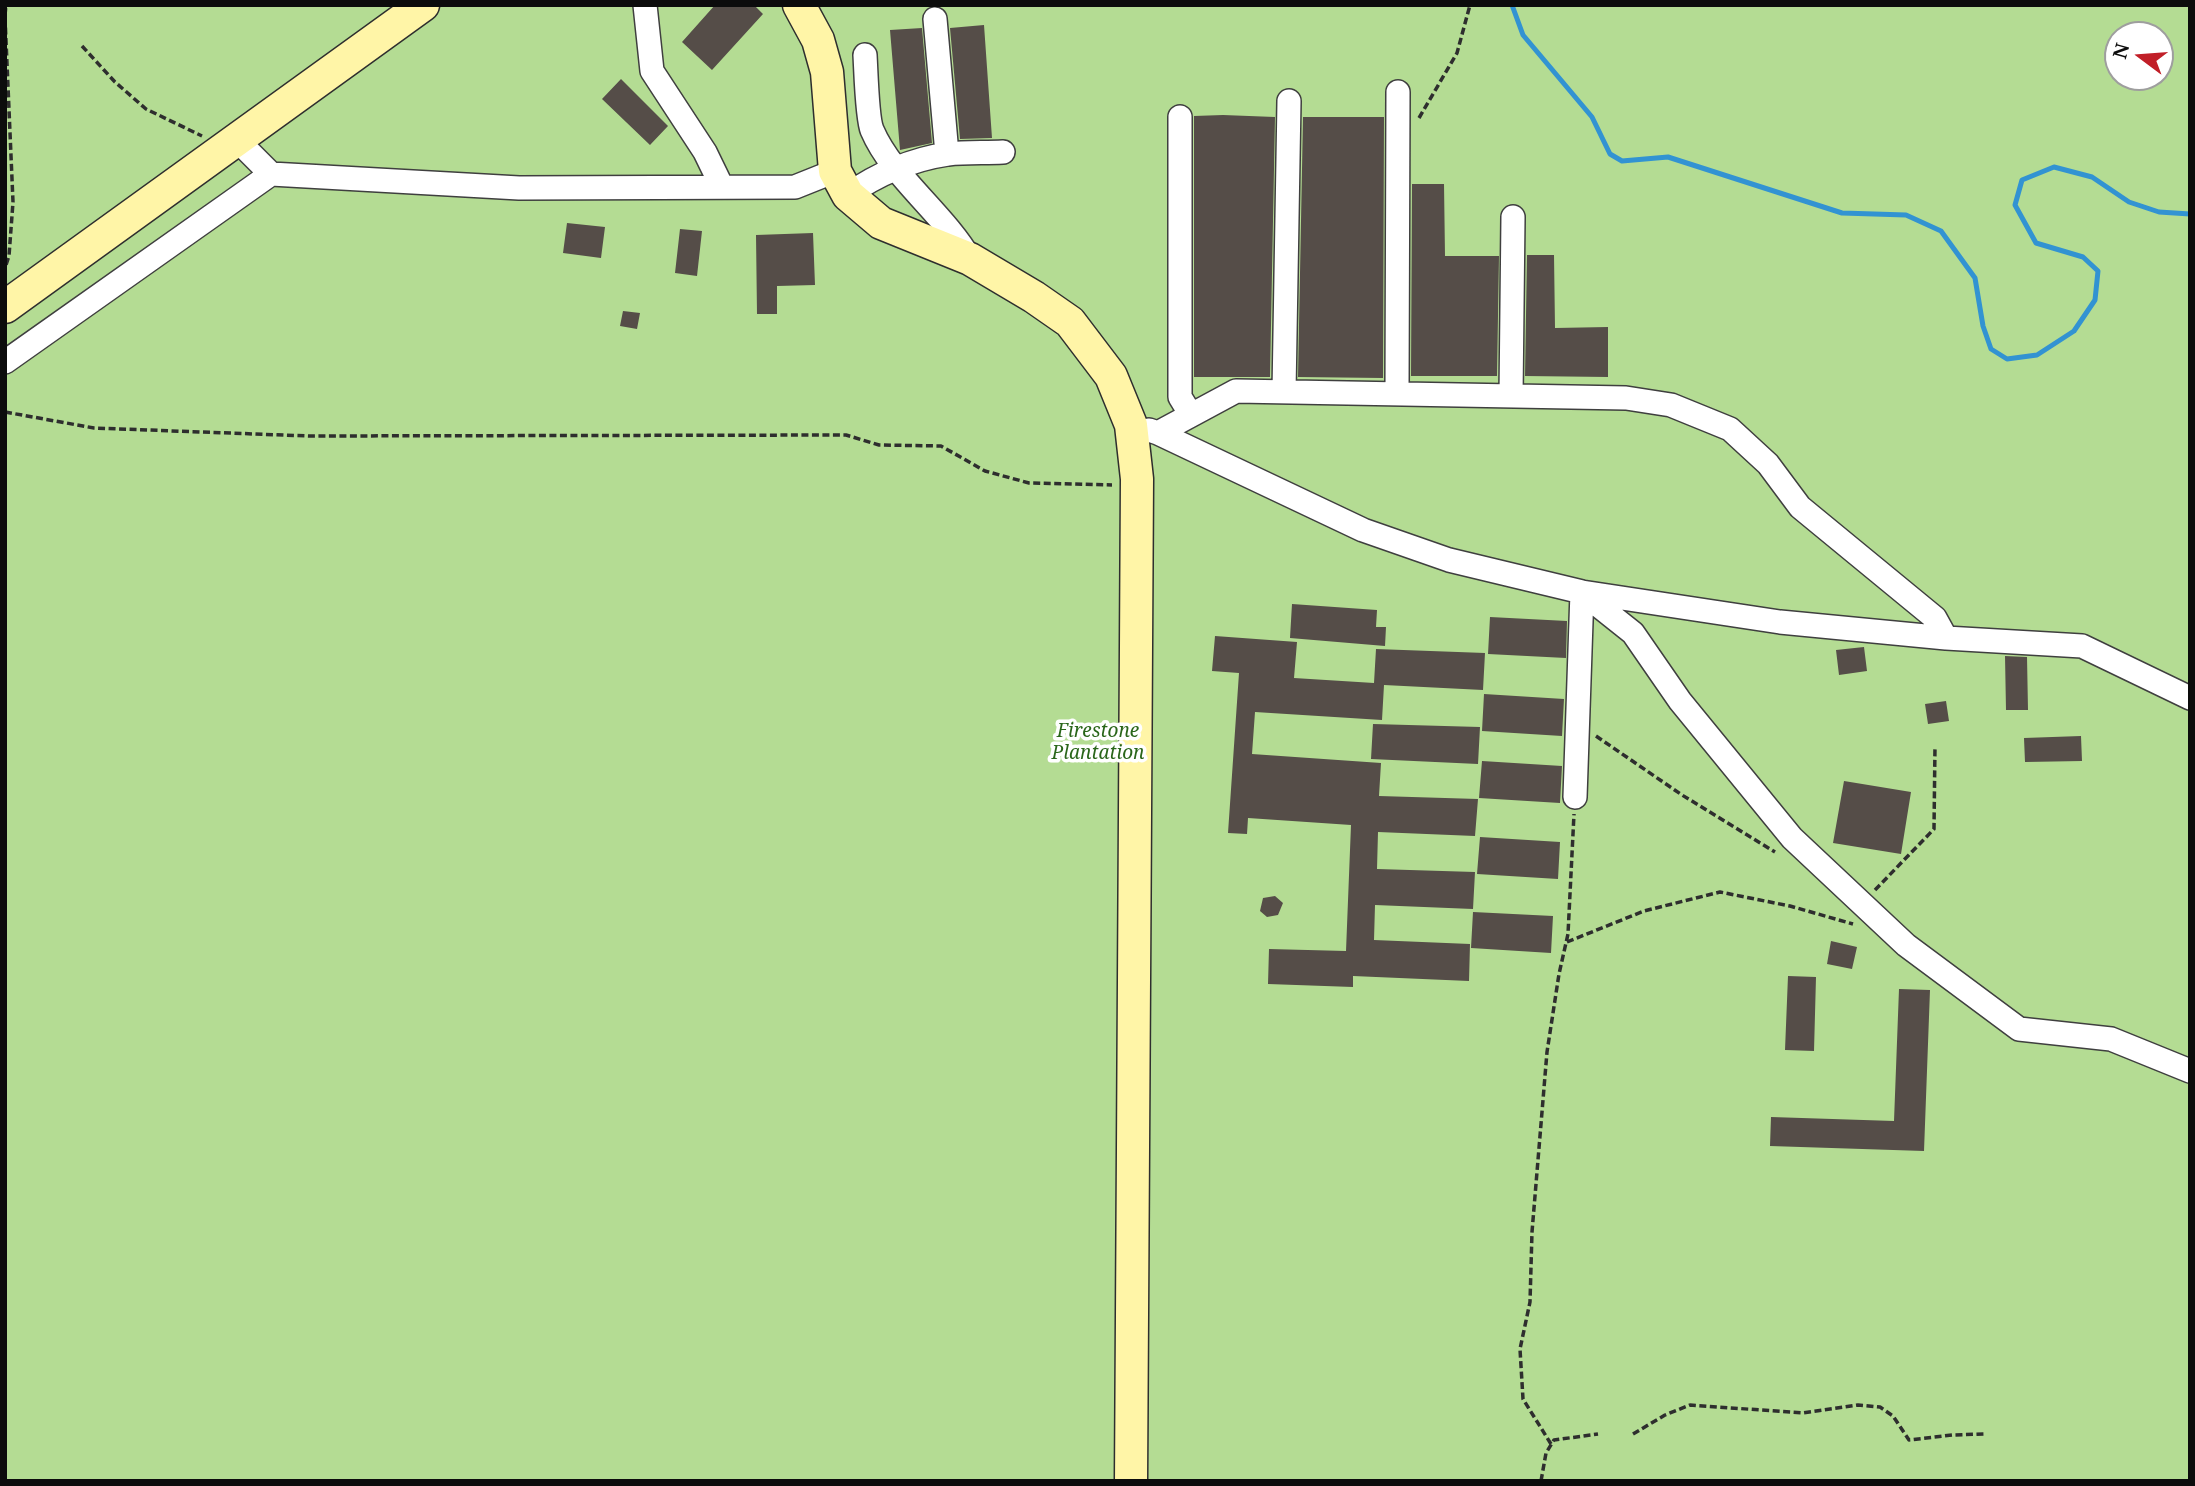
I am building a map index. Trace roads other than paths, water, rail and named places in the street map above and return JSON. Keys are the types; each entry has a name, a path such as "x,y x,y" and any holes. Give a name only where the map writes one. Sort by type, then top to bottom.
{"street":[{"path":"5,307 423,5"},
{"path":"645,5 652,71 705,152 723,187"},
{"path":"799,5 818,40 827,72 842,183 881,223 970,259 1070,322 1111,376 1145,429 1363,530 1449,560 1582,592 1780,622 1946,638 2082,646 2190,698"},
{"path":"935,19 947,154"},
{"path":"865,55 871,128 896,168 960,242 970,259"},
{"path":"1397,394 1398,92"},
{"path":"1284,392 1289,101"},
{"path":"1180,117 1180,397 1191,415"},
{"path":"231,144 271,174 519,188 795,187 864,183 896,168 947,154 1003,152"},
{"path":"5,362 271,174"},
{"path":"1511,396 1513,217"},
{"path":"1145,429 1191,415 1236,391 1626,398 1671,405 1730,429 1768,464 1800,507 1935,618 1946,638"},
{"path":"1131,1481 1137,478 1145,429"},
{"path":"1575,797 1582,592"},
{"path":"1582,592 1633,633 1680,701 1792,838 1906,945 2019,1029 2111,1039 2190,1070"}],"waterway":[{"path":"1512,5 1523,35 1592,117 1610,154 1622,161 1668,157 1842,213 1906,215 1941,231 1975,278 1983,326 1991,349 2007,359 2037,355 2074,331 2095,300 2098,271 2083,257 2036,243 2015,205 2022,180 2054,167 2092,177 2129,202 2159,212 2190,214"}],"park label":[{"name":"Firestone Plantation","path":"1098,743"}]}
